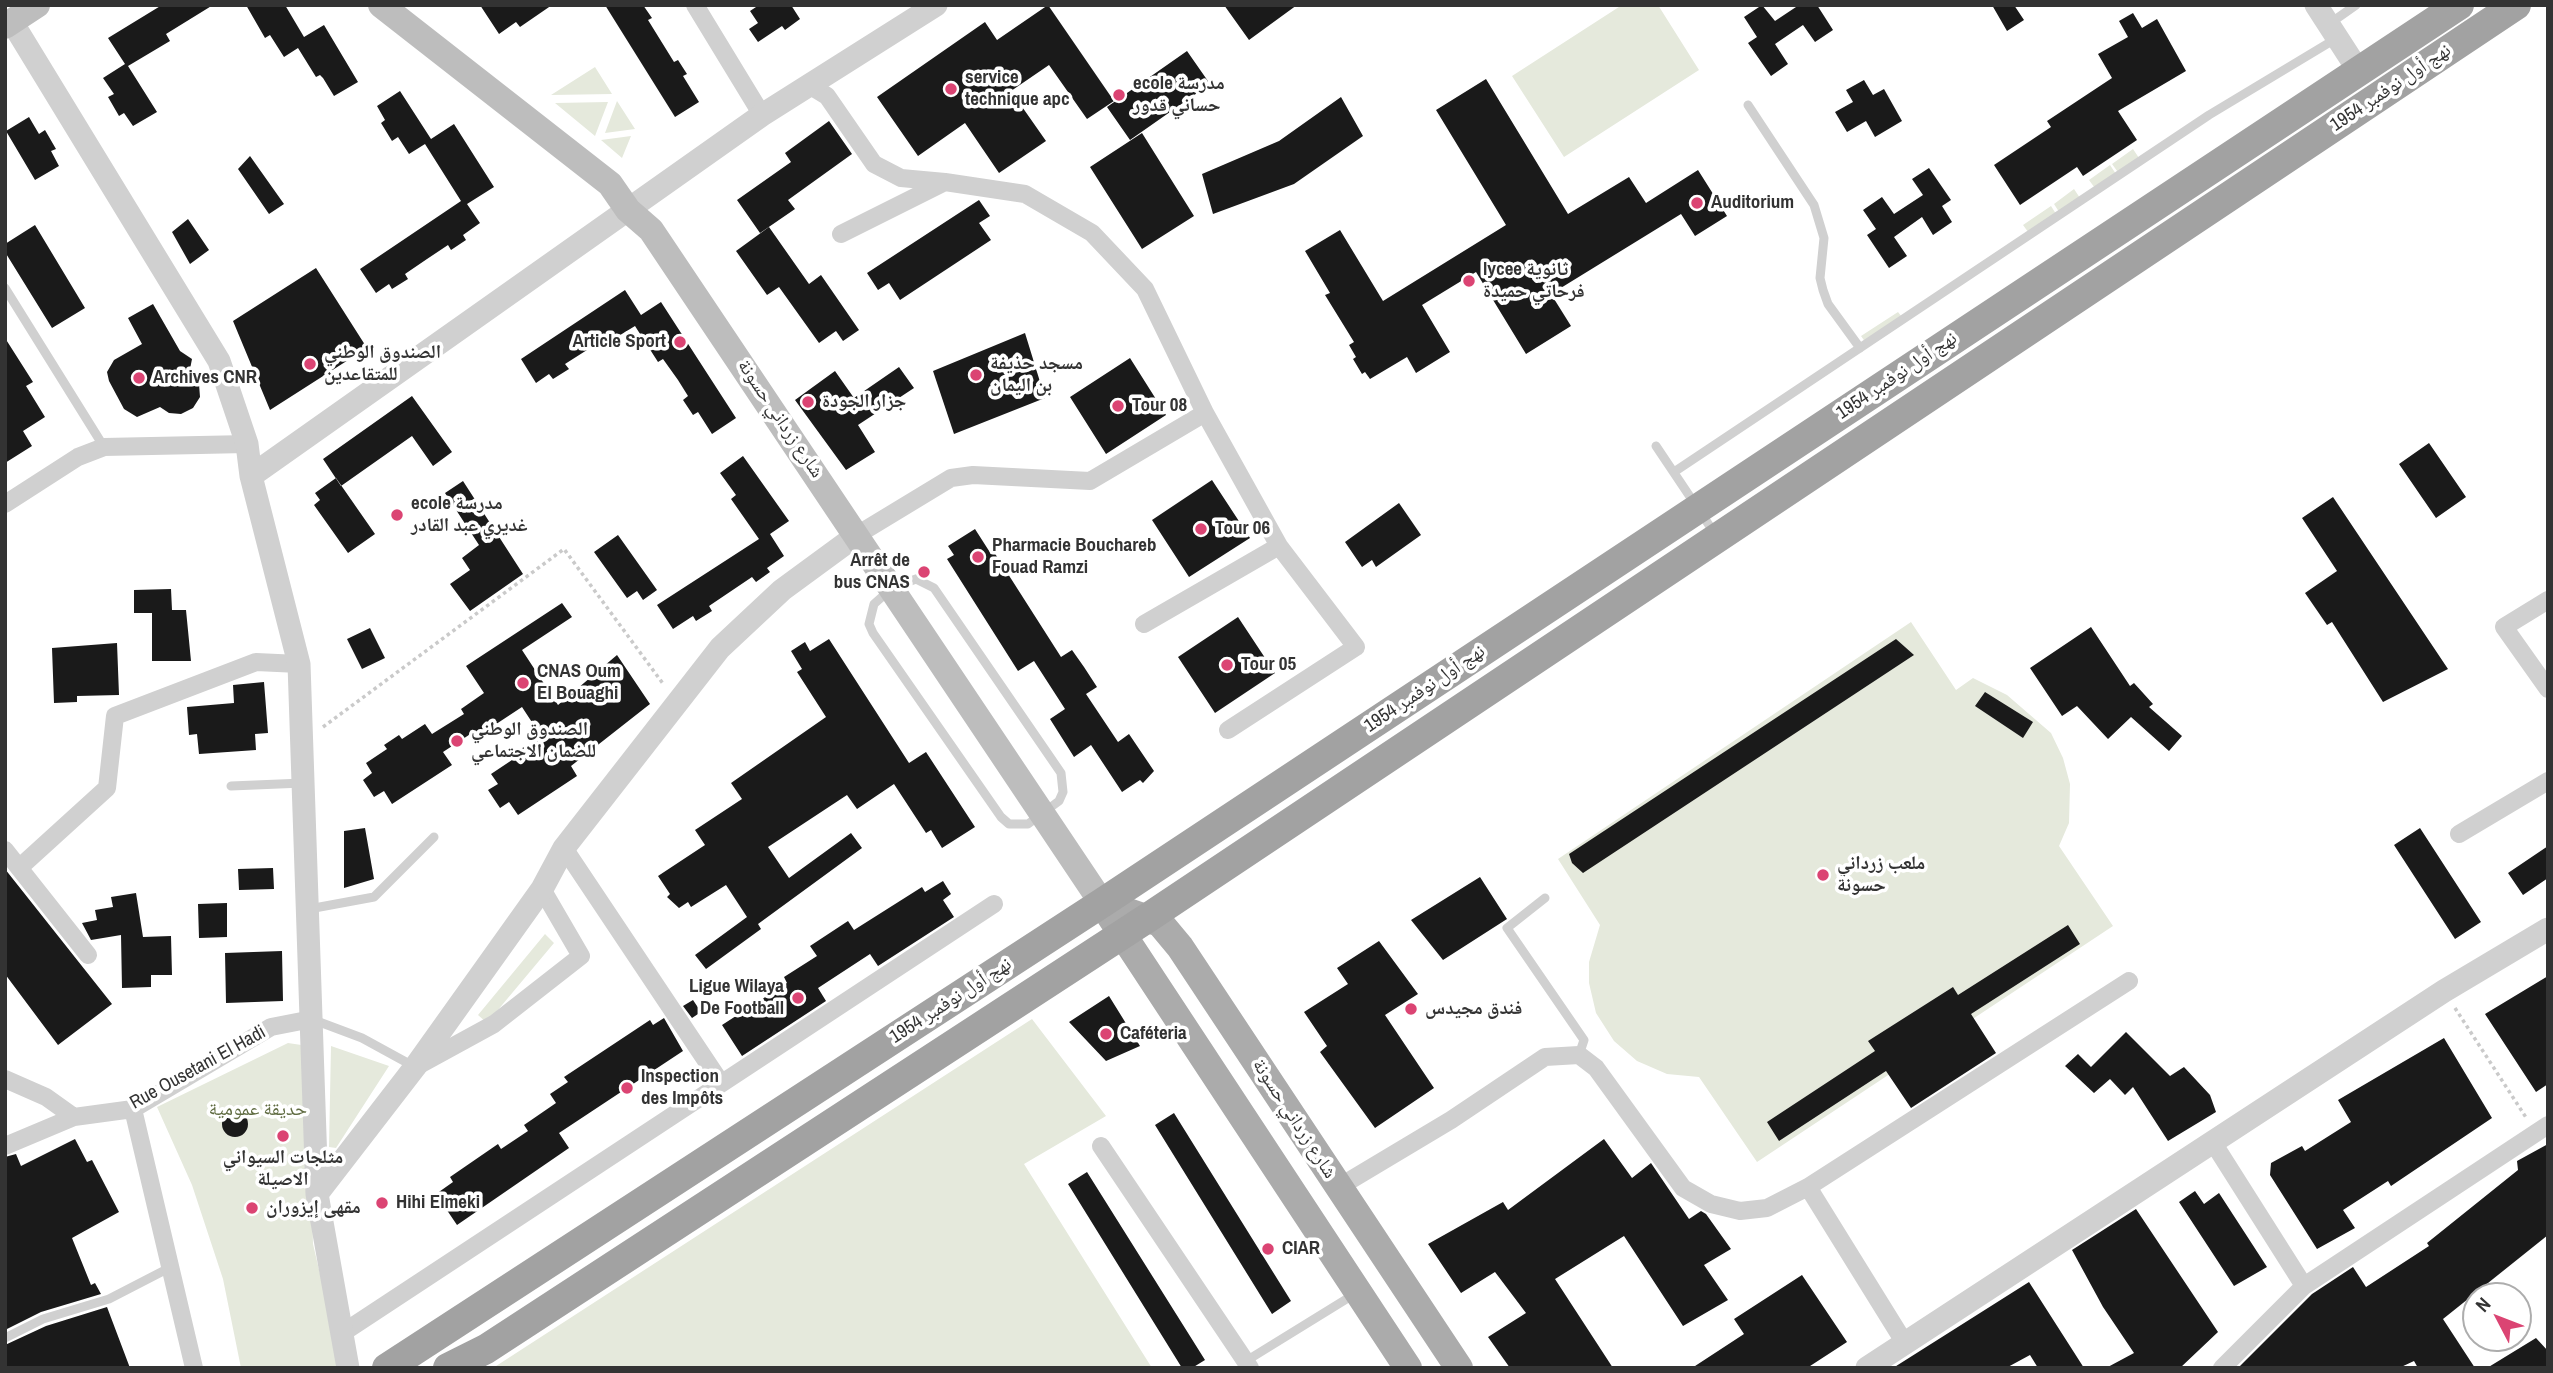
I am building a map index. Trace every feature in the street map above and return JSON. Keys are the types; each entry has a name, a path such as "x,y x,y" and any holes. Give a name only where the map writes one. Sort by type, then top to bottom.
{"highway":[{"name":"نهج أول نوفمبر 1954","path":"387,1368 1102,903 2459,5"},
{"name":"نهج أول نوفمبر 1954","path":"449,1368 486,1349 1149,917 2516,5"},
{"path":"2101,240 2120,268"}],"main road":[{"path":"8,24 37,5"},
{"name":"شارع زرداني حسونة","path":"381,5 610,184 628,210 651,230 674,259 1045,814 1121,934 1408,1368"},
{"name":"شارع زرداني حسونة","path":"1102,903 1160,923 1180,947 1459,1368"},
{"path":"1302,1207 1339,1187"}],"street":[{"path":"695,5 762,115"},
{"path":"251,476 762,115 936,5"},
{"path":"2327,23 2360,73"},
{"path":"8,24 219,360 247,443 251,476 299,664 317,1194 344,1332 348,1368"},
{"path":"809,85 827,96 874,164 901,178 1025,194 1092,233 1144,289 1205,413 1279,546 1356,647 1228,730"},
{"path":"841,234 945,182"},
{"path":"317,1194 415,1067 542,889 564,848 720,648 782,590 857,535 951,478 973,475 1090,481 1205,413"},
{"path":"5,504 78,457 104,447 247,443"},
{"path":"1144,624 1279,546"},
{"path":"2548,600 2504,627 2548,689"},
{"path":"19,868 107,788 116,716 256,662 299,664"},
{"path":"2459,834 2548,781"},
{"path":"564,848 721,1083"},
{"path":"5,850 88,956"},
{"path":"415,1067 494,1024 581,956 542,889"},
{"path":"344,1332 994,904"},
{"path":"1867,1368 2214,1144 2444,991 2548,929"},
{"path":"1339,1187 1451,1120 1545,1057 1579,1055 1596,1068 1683,1188 1711,1204 1740,1210 1767,1208 1808,1187 2129,981"},
{"name":"Rue Ousetani El Hadi","path":"5,1146 74,1117 133,1109 271,1027 312,1019"},
{"path":"5,1079 46,1097 74,1117"},
{"path":"133,1109 173,1266 194,1368"},
{"path":"2222,1368 2304,1286 2542,1129"},
{"path":"2214,1144 2304,1286"},
{"path":"1101,1146 1248,1365"},
{"path":"1808,1187 1906,1345"}],"lane":[{"path":"1674,472 2209,115 2327,23 2356,5"},
{"path":"1748,105 1814,205 1824,238 1821,278 1823,290 1828,304 1860,348"},
{"path":"5,288 104,447"},
{"path":"1656,446 1718,538"},
{"path":"916,579 934,588 1061,774 1063,792 1059,801 1045,814 1019,826 1001,817 873,633 870,613 874,604 892,588 916,579"},
{"path":"231,786 305,783"},
{"path":"309,909 374,897 435,837"},
{"path":"1545,898 1507,928 1584,1040 1579,1055"},
{"path":"312,1019 362,1038 415,1067"},
{"path":"5,1338 43,1319 109,1299 173,1266"},
{"path":"1248,1365 1358,1292"}],"path":[{"path":"302,743 564,549 677,704"},
{"path":"2444,991 2542,1129"}],"green space":[{"path":"1622,5 1658,5 1699,70 1564,157 1512,76"},
{"path":"595,67 612,94 551,95"},
{"path":"617,101 635,129 605,133"},
{"path":"608,102 595,136 555,103"},
{"path":"631,136 622,158 601,140"},
{"path":"2133,149 2141,161 2120,175 2112,164"},
{"path":"2110,165 2118,177 2097,191 2089,180"},
{"path":"2074,189 2082,201 2061,215 2054,204"},
{"path":"2051,206 2058,217 2031,236 2023,225"},
{"path":"1898,312 1905,321 1868,346 1861,336"},
{"name":"ملعب زرداني حسونة","path":"1911,622 1956,690 1973,678 2007,695 2051,733 2063,758 2070,784 2069,823 2059,846 2113,926 1757,1162 1699,1077 1667,1074 1637,1061 1614,1041 1596,1013 1589,983 1589,962 1600,925 1558,859"},
{"path":"545,934 554,943 487,1023 478,1015"},
{"path":"1032,1019 1106,1116 1024,1164 1152,1368 493,1368"},
{"name":"حديقة عمومية","path":"288,1043 308,1046 313,1244 342,1368 241,1368 223,1279 192,1185 157,1107"},
{"path":"331,1046 389,1066 336,1148 329,1147"}],"building":[{"path":"162,5 213,5 166,34 170,41 128,66 157,112 133,126 124,113 119,116 108,97 114,94 103,78 125,64 108,38"},
{"path":"246,5 285,5 304,37 324,25 358,82 334,96 323,78 320,75 316,77 298,48 284,57 270,35 265,38"},
{"path":"480,5 552,5 520,27 516,22 499,34"},
{"path":"605,5 643,5 652,18 648,20 674,62 678,60 687,74 683,76 699,102 675,117"},
{"path":"759,5 791,5 800,19 785,30 782,26 758,42 749,29 758,23 750,11"},
{"path":"1048,5 1114,101 1087,119 1049,65 1011,91 1046,141 999,173 965,123 918,156 877,97 985,22 997,40"},
{"path":"1224,5 1297,5 1249,40"},
{"path":"1762,5 1775,21 1799,5 1817,5 1833,30 1815,42 1803,25 1775,44 1788,64 1771,76 1748,43 1757,37 1744,17"},
{"path":"1992,5 2014,5 2024,20 2007,31"},
{"path":"2133,13 2142,28 2157,19 2186,71 2118,111 2137,140 2083,176 2077,167 2020,205 1994,165 2051,127 2047,121 2112,78 2098,54 2128,37 2119,21"},
{"path":"1187,51 1210,84 1130,140 1107,107"},
{"path":"1486,79 1568,214 1629,177 1646,203 1698,170 1727,216 1695,236 1681,214 1551,294 1571,326 1526,354 1476,272 1422,305 1450,352 1416,373 1407,357 1370,379 1365,372 1362,374 1353,359 1356,357 1349,345 1354,342 1325,295 1330,293 1305,251 1340,230 1383,301 1506,225 1436,110"},
{"path":"1864,80 1873,95 1884,89 1902,121 1875,137 1866,121 1847,132 1835,112 1853,102 1846,90"},
{"path":"400,91 431,139 454,124 494,187 467,204 480,223 463,235 466,240 451,250 448,245 405,274 408,279 392,289 389,284 376,293 360,269 461,201 425,144 409,154 398,137 392,141 381,123 385,120 377,106"},
{"path":"1341,97 1363,136 1294,184 1213,214 1202,174 1279,141"},
{"path":"29,117 39,134 45,130 56,149 51,151 59,166 35,180 6,131"},
{"path":"829,121 852,154 788,200 795,209 760,233 737,200 791,162 785,153"},
{"path":"1142,133 1194,216 1142,249 1090,167"},
{"path":"250,156 284,204 269,214 238,169"},
{"path":"1929,168 1951,200 1942,206 1952,222 1933,235 1922,217 1894,237 1907,256 1889,268 1867,235 1876,229 1863,210 1882,197 1894,214 1923,195 1912,179"},
{"path":"979,200 990,216 979,223 991,240 900,300 889,283 878,290 867,273"},
{"path":"188,219 209,250 190,264 172,232"},
{"path":"35,225 85,308 52,328 5,252 5,244"},
{"path":"769,227 809,284 821,275 859,330 843,341 836,331 819,343 779,287 767,295 736,251"},
{"path":"316,268 367,348 270,410 233,321"},
{"path":"625,290 641,315 661,302 736,418 712,434 698,412 693,415 683,400 688,396 678,380 663,359 658,362 635,326 612,340 609,336 565,364 569,369 553,379 549,374 536,383 521,359"},
{"path":"153,304 180,351 192,359 190,369 199,384 200,397 193,408 181,414 169,413 160,407 137,417 124,409 107,372 114,360 142,344 128,318"},
{"path":"1025,333 1045,398 954,434 933,371"},
{"path":"5,338 33,382 26,386 45,417 23,431 32,446 5,463"},
{"name":"Tour 08","path":"1130,358 1166,415 1106,454 1070,397"},
{"path":"899,367 914,388 858,425 875,452 846,470 795,400 835,371 854,398"},
{"path":"412,396 452,452 433,466 412,436 341,486 323,459"},
{"path":"2429,443 2466,497 2436,518 2399,464"},
{"path":"743,456 789,521 770,534 784,556 767,568 770,572 756,582 752,577 709,606 712,611 696,621 693,616 673,629 657,605 759,539 731,499 736,495 720,473"},
{"path":"336,478 375,534 348,553 314,505 320,500 315,493"},
{"name":"Tour 06","path":"1212,480 1250,538 1189,577 1152,520"},
{"path":"463,481 523,574 470,611 450,584 470,570 462,558 479,545 445,493"},
{"path":"2333,497 2448,669 2383,702 2332,622 2327,625 2305,593 2337,571 2302,518"},
{"path":"1399,503 1421,535 1376,567 1372,560 1362,567 1345,542"},
{"path":"975,529 991,554 994,552 1061,657 1072,650 1084,667 1097,687 1086,694 1118,742 1129,734 1154,771 1143,783 1140,780 1122,792 1091,745 1074,757 1050,719 1065,709 1034,661 1018,671 947,559 954,555 948,546"},
{"path":"618,535 657,590 643,600 637,591 627,598 594,552"},
{"path":"171,589 172,610 186,610 191,661 152,661 152,613 134,613 134,590"},
{"path":"562,603 572,617 522,650 558,705 617,655 650,704 571,766 577,776 518,815 509,802 500,808 488,790 498,784 491,774 512,760 510,756 541,736 522,707 478,736 475,731 443,752 452,765 392,804 384,791 374,797 363,780 372,773 366,763 387,749 384,745 399,735 402,739 425,724 432,734 464,714 461,709 484,693 466,666"},
{"name":"Tour 05","path":"1238,617 1275,673 1215,713 1178,657"},
{"path":"2091,627 2130,686 2134,683 2153,704 2149,707 2182,736 2169,751 2131,717 2108,739 2077,706 2062,716 2030,668"},
{"path":"370,628 385,658 362,669 347,639"},
{"path":"829,639 909,763 926,752 975,827 942,848 931,830 926,833 894,784 857,809 847,795 768,847 789,878 851,833 862,848 758,924 761,929 706,969 695,955 747,917 726,885 691,907 688,902 679,908 667,897 670,894 658,876 705,845 695,830 742,799 731,783 826,717 797,672 802,669 791,651 805,642 810,651"},
{"path":"1896,639 1914,655 1583,873 1572,863 1569,854"},
{"path":"117,643 119,695 77,696 77,702 54,703 52,648"},
{"path":"264,682 268,733 255,734 256,750 199,754 197,734 189,735 187,707 234,703 233,685"},
{"path":"1985,692 2033,722 2023,738 1975,706"},
{"path":"365,828 374,879 344,888 344,831"},
{"path":"2420,828 2481,922 2455,939 2394,845"},
{"path":"2548,846 2548,878 2523,895 2508,873"},
{"path":"273,868 274,889 239,890 238,869"},
{"path":"5,869 112,1004 58,1045 5,974"},
{"path":"1480,877 1507,919 1443,960 1411,920"},
{"path":"943,881 951,894 943,900 954,917 878,966 870,954 818,988 826,1001 742,1056 722,1025 787,983 784,977 817,956 810,946 848,921 854,930 922,887 925,892"},
{"path":"136,893 143,937 171,936 172,975 151,975 151,987 122,988 121,935 91,940 82,923 97,920 95,910 113,907 111,897"},
{"path":"227,903 227,937 199,938 198,904"},
{"path":"2068,925 2080,944 1971,1014 1996,1053 1911,1108 1886,1071 1779,1141 1767,1122 1875,1051 1868,1041 1953,987 1958,995"},
{"path":"1379,941 1418,994 1385,1015 1434,1088 1375,1128 1320,1052 1327,1046 1304,1012 1348,984 1337,968"},
{"path":"282,951 283,1001 226,1003 225,953"},
{"path":"2548,976 2548,1084 2536,1092 2485,1014"},
{"name":"Caféteria","path":"1109,996 1140,1046 1106,1061 1069,1022"},
{"path":"693,1000 701,1012 692,1018 683,1006"},
{"path":"664,1018 683,1051 559,1133 569,1148 457,1225 436,1194 453,1182 450,1177 498,1144 501,1149 528,1131 524,1125 556,1103 550,1094 568,1082 564,1077 650,1020 653,1025"},
{"path":"2126,1032 2170,1076 2184,1067 2210,1095 2216,1112 2168,1141 2133,1087 2125,1095 2110,1079 2094,1093 2065,1066 2078,1054 2091,1067"},
{"path":"2444,1038 2492,1118 2391,1186 2388,1181 2343,1210 2355,1228 2317,1249 2270,1175 2271,1163 2302,1146 2305,1151 2351,1122 2338,1100"},
{"path":"235,1111 244,1115 248,1124 244,1133 235,1137 226,1133 222,1124 226,1115"},
{"path":"1174,1113 1291,1301 1272,1314 1155,1125"},
{"path":"75,1139 87,1162 92,1160 119,1212 72,1238 91,1285 95,1283 101,1294 41,1312 5,1330 5,1157 16,1154 21,1166"},
{"path":"1604,1139 1632,1178 1651,1163 1689,1219 1701,1211 1706,1214 1731,1249 1704,1265 1728,1300 1683,1326 1624,1236 1555,1279 1613,1368 1510,1368 1488,1337 1526,1313 1495,1272 1461,1293 1428,1244 1503,1202 1508,1210"},
{"path":"2548,1144 2548,1235 2489,1282 2462,1282 2462,1304 2443,1319 2462,1352 2475,1368 2418,1368 2414,1361 2399,1368 2238,1368 2312,1294 2353,1267 2366,1287 2429,1246 2427,1243 2518,1170 2517,1161"},
{"path":"1087,1172 1205,1360 1192,1368 1182,1368 1068,1184"},
{"path":"2195,1191 2204,1204 2219,1193 2267,1267 2234,1286 2179,1202"},
{"path":"2136,1209 2218,1332 2180,1368 2106,1368 2134,1353 2103,1307 2072,1250"},
{"path":"1802,1275 1847,1342 1807,1368 1692,1368 1744,1334 1734,1319"},
{"path":"2029,1282 2084,1368 2038,1368 2030,1355 2006,1368 1893,1368"},
{"path":"107,1307 130,1368 5,1368 5,1345 46,1326"},
{"path":"2536,1338 2548,1351 2548,1368 2487,1368 2513,1352 2532,1352 2532,1340"}],"place":[{"name":"service technique apc","path":"951,89"},
{"name":"ecole مدرسة حساني قدور","path":"1119,95"},
{"name":"Auditorium","path":"1697,203"},
{"name":"lycee ثانوية فرحاتي حميدة","path":"1469,281"},
{"name":"Article Sport","path":"680,342"},
{"name":"الصندوق الوطني للمتقاعدين","path":"310,364"},
{"name":"مسجد حذيفة بن اليمان","path":"976,375"},
{"name":"Archives CNR","path":"139,378"},
{"name":"جزار الجودة","path":"808,402"},
{"name":"Tour 08","path":"1118,406"},
{"name":"ecole مدرسة غديري عبد القادر","path":"397,515"},
{"name":"Tour 06","path":"1201,529"},
{"name":"Pharmacie Bouchareb Fouad Ramzi","path":"978,557"},
{"name":"Arrêt de bus CNAS","path":"924,572"},
{"name":"Tour 05","path":"1227,665"},
{"name":"CNAS Oum El Bouaghi","path":"523,683"},
{"name":"الصندوق الوطني للضمان الاجتماعي","path":"457,741"},
{"name":"ملعب زرداني حسونة","path":"1823,875"},
{"name":"Ligue Wilaya De Football","path":"798,998"},
{"name":"فندق مجيدس","path":"1411,1009"},
{"name":"Caféteria","path":"1106,1034"},
{"name":"Inspection des Impôts","path":"627,1088"},
{"name":"مثلجات السيواني الاصيلة","path":"283,1136"},
{"name":"Hihi Elmeki","path":"382,1203"},
{"name":"مقهى إيزوران","path":"252,1208"},
{"name":"CIAR","path":"1268,1249"}]}
